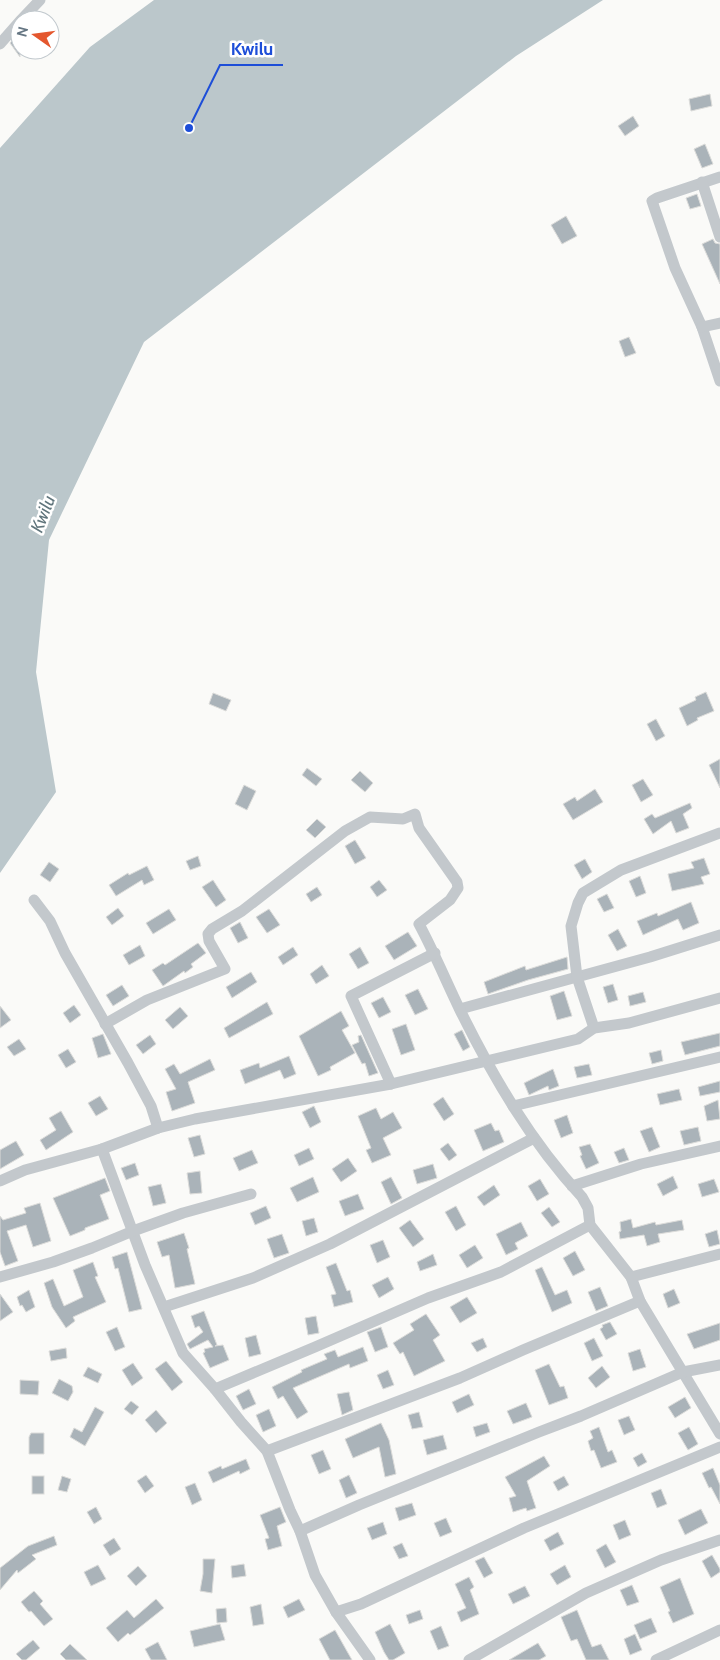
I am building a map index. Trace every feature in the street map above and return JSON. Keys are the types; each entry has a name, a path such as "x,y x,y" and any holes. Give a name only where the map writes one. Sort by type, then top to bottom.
{"street":[{"path":"30,10 40,0"},
{"path":"0,44 10,32"},
{"path":"720,177 652,201 675,268 702,327 720,381"},
{"path":"702,182 720,237"},
{"path":"702,327 720,323"},
{"path":"105,1024 147,1000 225,969 209,941 208,934 212,929 242,911 345,831 370,816 403,819 415,814 419,828 457,882 458,888 450,900 419,924 435,953 460,1009 486,1060 513,1106 534,1138 582,1197 588,1208 590,1225 631,1277 640,1301 720,1434"},
{"path":"594,1028 577,977 571,926 583,893 621,870 656,855 720,833"},
{"path":"34,900 50,921 65,952 151,1106 158,1128"},
{"path":"460,1009 720,935"},
{"path":"391,1084 351,996 435,953"},
{"path":"0,1181 25,1170 102,1149 158,1128 195,1119 391,1084 578,1039 594,1028 629,1023 720,998"},
{"path":"513,1106 720,1056"},
{"path":"164,1307 253,1278 330,1244 534,1138"},
{"path":"572,1186 641,1164 720,1146"},
{"path":"102,1149 145,1265 183,1353 268,1451 300,1531 315,1575 336,1612 370,1660"},
{"path":"0,1277 53,1262 183,1213 251,1194"},
{"path":"215,1389 428,1298 501,1272 590,1225"},
{"path":"631,1277 720,1254"},
{"path":"268,1451 460,1378 640,1301"},
{"path":"300,1531 581,1416 683,1372 720,1365"},
{"path":"336,1612 360,1604 524,1528 720,1447"},
{"path":"469,1660 586,1593 661,1560 720,1540"},
{"path":"656,1660 720,1630"}],"water":[{"path":"154,0 603,0 516,56 144,342 49,540 36,672 56,792 0,873 0,148 90,47"}],"building":[{"path":"710,94 712,106 691,111 689,99"},
{"path":"633,116 639,126 625,136 618,126"},
{"path":"705,144 713,164 702,168 694,149"},
{"path":"697,194 701,206 690,209 686,198"},
{"path":"566,216 577,236 562,244 551,225"},
{"path":"713,239 715,243 720,244 720,284 702,244"},
{"path":"629,337 636,353 625,357 619,341"},
{"path":"706,692 714,711 697,718 698,720 687,726 679,708 696,700 695,697"},
{"path":"213,693 231,700 226,711 209,704"},
{"path":"656,719 665,736 656,741 647,724"},
{"path":"720,759 720,788 709,765"},
{"path":"307,768 322,779 316,786 302,775"},
{"path":"360,771 373,783 365,792 351,780"},
{"path":"643,779 653,795 641,802 632,785"},
{"path":"244,785 256,791 247,810 235,804"},
{"path":"595,789 603,802 573,820 563,804 575,797 577,801"},
{"path":"690,803 692,808 683,814 689,828 676,833 671,821 653,834 644,819 652,814 655,818"},
{"path":"317,819 326,827 315,838 306,830"},
{"path":"355,840 366,858 355,864 345,846"},
{"path":"198,856 201,866 190,870 186,861"},
{"path":"704,858 710,874 701,877 704,884 672,891 668,874 694,868 691,862"},
{"path":"585,859 592,872 582,879 574,865"},
{"path":"49,862 59,869 50,882 40,875"},
{"path":"147,866 154,880 144,885 142,880 116,896 109,885 128,873 129,875"},
{"path":"640,876 646,893 636,897 629,881"},
{"path":"213,880 226,900 216,907 202,887"},
{"path":"379,880 387,890 377,897 370,887"},
{"path":"317,887 322,895 311,902 306,894"},
{"path":"607,894 614,908 604,912 597,899"},
{"path":"691,902 699,923 683,930 678,919 643,935 637,921 657,913 658,916"},
{"path":"118,908 124,916 112,925 106,917"},
{"path":"169,909 176,920 153,934 146,923"},
{"path":"269,909 280,925 267,933 256,917"},
{"path":"240,922 248,938 238,943 230,928"},
{"path":"618,929 627,946 617,951 608,935"},
{"path":"408,932 417,946 394,960 385,946"},
{"path":"198,943 206,953 191,964 193,967 163,986 152,970 163,963 165,965"},
{"path":"140,945 145,956 129,965 123,955"},
{"path":"293,947 298,955 283,965 278,957"},
{"path":"360,947 369,963 358,969 349,954"},
{"path":"567,957 568,969 488,994 484,982 525,966 526,970"},
{"path":"322,965 329,976 316,984 310,974"},
{"path":"251,972 257,982 232,998 226,987"},
{"path":"613,984 618,1000 608,1003 603,987"},
{"path":"122,985 129,996 113,1006 106,995"},
{"path":"418,989 428,1009 415,1015 405,995"},
{"path":"564,991 572,1016 557,1020 550,996"},
{"path":"643,992 646,1002 630,1006 628,996"},
{"path":"383,997 391,1012 379,1018 371,1003"},
{"path":"267,1002 273,1014 229,1038 224,1028"},
{"path":"74,1005 81,1015 70,1023 63,1013"},
{"path":"0,1006 11,1020 0,1028"},
{"path":"180,1007 188,1016 173,1029 165,1020"},
{"path":"341,1011 349,1026 342,1030 355,1053 330,1067 331,1070 318,1076 299,1036"},
{"path":"406,1024 415,1050 401,1055 392,1029"},
{"path":"462,1030 470,1047 463,1051 454,1034"},
{"path":"720,1033 720,1046 685,1055 681,1042"},
{"path":"103,1034 111,1054 98,1058 92,1038"},
{"path":"150,1035 156,1044 143,1054 136,1045"},
{"path":"361,1035 378,1073 369,1076 365,1063 362,1064 352,1045 359,1042 358,1036"},
{"path":"19,1039 26,1049 14,1056 7,1047"},
{"path":"68,1049 76,1062 66,1068 58,1055"},
{"path":"661,1050 663,1061 652,1064 649,1053"},
{"path":"289,1056 296,1074 284,1079 280,1070 245,1084 240,1070 259,1063 260,1068"},
{"path":"210,1059 215,1070 188,1082 195,1103 172,1111 166,1092 176,1089 165,1069 174,1064 180,1074"},
{"path":"589,1064 592,1075 577,1078 574,1067"},
{"path":"553,1069 559,1086 549,1090 548,1086 529,1095 524,1083"},
{"path":"720,1081 720,1092 700,1096 698,1087"},
{"path":"679,1089 682,1100 660,1105 657,1094"},
{"path":"100,1096 108,1109 96,1116 88,1103"},
{"path":"443,1097 454,1114 444,1121 433,1104"},
{"path":"718,1100 720,1119 707,1121 704,1106"},
{"path":"314,1106 321,1122 310,1128 302,1112"},
{"path":"376,1108 381,1119 393,1112 402,1128 383,1138 391,1155 372,1163 366,1150 371,1148 358,1116"},
{"path":"61,1111 73,1132 46,1150 40,1140 56,1130 49,1118"},
{"path":"567,1115 573,1133 561,1138 554,1120"},
{"path":"491,1123 495,1131 499,1130 504,1142 483,1151 474,1130"},
{"path":"652,1127 660,1147 649,1152 640,1131"},
{"path":"698,1127 701,1141 684,1145 680,1131"},
{"path":"200,1135 205,1154 194,1157 188,1138"},
{"path":"16,1141 24,1155 0,1169 0,1150"},
{"path":"448,1143 457,1155 449,1161 440,1149"},
{"path":"590,1144 599,1163 586,1169 580,1156 582,1155 579,1147"},
{"path":"309,1148 314,1159 299,1166 294,1155"},
{"path":"624,1148 629,1160 619,1163 614,1152"},
{"path":"252,1150 258,1163 239,1171 233,1158"},
{"path":"348,1158 357,1171 341,1182 332,1169"},
{"path":"135,1163 139,1175 126,1180 121,1168"},
{"path":"433,1164 437,1178 417,1184 413,1170"},
{"path":"200,1171 202,1193 190,1194 187,1173"},
{"path":"673,1176 678,1188 663,1196 657,1184"},
{"path":"313,1177 319,1192 297,1202 290,1188"},
{"path":"391,1177 402,1198 391,1204 381,1182"},
{"path":"105,1178 110,1191 100,1195 109,1219 70,1236 53,1198"},
{"path":"540,1179 549,1194 537,1201 528,1186"},
{"path":"714,1179 719,1192 702,1197 698,1184"},
{"path":"161,1184 166,1203 153,1206 148,1187"},
{"path":"494,1185 500,1195 484,1206 477,1197"},
{"path":"358,1194 364,1209 345,1216 339,1201"},
{"path":"40,1203 51,1241 33,1247 26,1225 7,1231 18,1261 5,1266 0,1252 0,1216 3,1220 26,1213 24,1208"},
{"path":"266,1206 271,1218 255,1225 250,1213"},
{"path":"456,1206 466,1225 456,1231 445,1212"},
{"path":"549,1207 560,1222 552,1227 541,1213"},
{"path":"314,1218 318,1232 306,1236 302,1221"},
{"path":"631,1219 633,1228 655,1222 656,1225 682,1220 684,1230 658,1234 660,1242 647,1246 644,1235 620,1239 620,1222"},
{"path":"410,1220 424,1239 413,1247 399,1228"},
{"path":"521,1222 528,1236 515,1243 518,1249 506,1255 496,1234"},
{"path":"717,1230 720,1244 709,1247 705,1234"},
{"path":"184,1233 189,1248 187,1249 195,1284 175,1288 169,1255 162,1257 157,1242"},
{"path":"282,1234 289,1253 274,1258 267,1239"},
{"path":"383,1240 390,1257 377,1263 370,1245"},
{"path":"475,1245 483,1258 467,1268 459,1255"},
{"path":"575,1251 585,1270 573,1276 563,1258"},
{"path":"127,1252 142,1309 129,1312 118,1268 115,1269 112,1257"},
{"path":"433,1254 437,1265 420,1271 417,1262"},
{"path":"93,1262 98,1276 95,1277 106,1302 73,1317 75,1321 66,1328 52,1307 44,1283 53,1279 64,1306 83,1297 73,1270"},
{"path":"336,1263 347,1291 350,1290 353,1302 334,1307 331,1295 336,1294 326,1267"},
{"path":"542,1267 555,1295 567,1290 572,1303 552,1312 535,1270"},
{"path":"388,1277 394,1289 379,1298 372,1285"},
{"path":"600,1287 608,1306 596,1311 588,1292"},
{"path":"674,1289 680,1303 668,1308 663,1294"},
{"path":"29,1290 35,1307 26,1312 22,1305 20,1306 17,1297"},
{"path":"0,1294 13,1312 0,1321"},
{"path":"467,1297 477,1313 460,1323 450,1307"},
{"path":"204,1311 217,1345 215,1346 223,1345 229,1360 210,1368 203,1353 205,1352 204,1349 213,1347 208,1340 190,1349 187,1344 203,1332 199,1326 195,1328 191,1316"},
{"path":"426,1314 440,1335 433,1340 445,1361 414,1376 403,1352 400,1354 393,1343 414,1330 410,1324"},
{"path":"316,1316 319,1333 308,1335 305,1318"},
{"path":"610,1322 617,1334 606,1340 600,1329 603,1327 602,1325"},
{"path":"720,1323 720,1340 694,1349 687,1334"},
{"path":"117,1327 125,1347 115,1351 106,1332"},
{"path":"381,1327 388,1347 375,1352 367,1332"},
{"path":"256,1335 261,1354 249,1357 245,1338"},
{"path":"483,1338 487,1347 477,1352 471,1343"},
{"path":"594,1338 603,1356 592,1361 584,1343"},
{"path":"363,1347 368,1361 350,1368 349,1364 293,1388 308,1412 297,1419 283,1396 278,1399 272,1387 302,1372 301,1370 327,1359 324,1354 335,1350 338,1357"},
{"path":"66,1348 67,1358 51,1361 49,1351"},
{"path":"640,1349 646,1367 633,1371 628,1353"},
{"path":"166,1361 183,1382 172,1391 155,1369"},
{"path":"133,1363 143,1378 132,1386 122,1370"},
{"path":"549,1364 560,1387 564,1386 568,1398 549,1405 535,1370"},
{"path":"602,1366 610,1377 596,1388 588,1378"},
{"path":"88,1367 102,1374 98,1383 83,1376"},
{"path":"388,1370 394,1385 383,1389 377,1375"},
{"path":"59,1379 72,1386 73,1392 68,1401 52,1393"},
{"path":"20,1380 39,1381 38,1395 20,1394"},
{"path":"249,1389 256,1404 243,1410 236,1396"},
{"path":"349,1392 353,1410 342,1415 337,1394"},
{"path":"469,1394 474,1405 457,1413 452,1402"},
{"path":"685,1397 691,1408 675,1418 668,1407"},
{"path":"131,1401 139,1407 132,1415 124,1409"},
{"path":"526,1403 532,1417 513,1424 507,1411"},
{"path":"95,1407 104,1412 85,1446 70,1437 74,1428 82,1432"},
{"path":"269,1409 276,1426 263,1432 256,1415"},
{"path":"156,1410 167,1423 156,1433 145,1420"},
{"path":"419,1412 423,1427 412,1429 408,1415"},
{"path":"629,1416 635,1430 624,1435 618,1420"},
{"path":"381,1423 389,1440 396,1474 385,1477 379,1447 353,1458 345,1439"},
{"path":"487,1423 490,1432 476,1437 473,1427"},
{"path":"599,1427 608,1452 612,1450 617,1462 601,1468 594,1450 591,1451 588,1441 593,1438 590,1431"},
{"path":"689,1427 698,1444 688,1450 678,1433"},
{"path":"31,1433 44,1433 44,1454 29,1454 29,1437"},
{"path":"443,1435 447,1449 427,1455 423,1440"},
{"path":"323,1450 331,1469 319,1474 311,1455"},
{"path":"642,1453 647,1462 638,1467 633,1458"},
{"path":"544,1456 550,1466 527,1481 536,1508 527,1511 526,1508 513,1512 509,1498 516,1496 505,1477"},
{"path":"246,1459 250,1469 240,1474 239,1471 213,1483 208,1472 221,1466 222,1469"},
{"path":"713,1468 720,1485 720,1504 702,1473"},
{"path":"146,1475 154,1486 145,1493 137,1481"},
{"path":"349,1475 357,1493 346,1498 339,1480"},
{"path":"32,1476 44,1476 44,1494 32,1494"},
{"path":"62,1476 71,1479 67,1492 58,1490"},
{"path":"564,1476 569,1485 558,1491 553,1482"},
{"path":"195,1483 202,1500 192,1505 185,1487"},
{"path":"661,1489 667,1504 657,1508 651,1493"},
{"path":"412,1503 416,1515 399,1521 395,1508"},
{"path":"96,1507 102,1519 94,1524 87,1512"},
{"path":"280,1507 286,1522 277,1526 282,1546 268,1550 265,1539 269,1538 260,1515"},
{"path":"701,1509 708,1523 685,1535 678,1520"},
{"path":"446,1518 452,1532 440,1537 434,1523"},
{"path":"625,1520 631,1535 619,1540 613,1525"},
{"path":"383,1522 387,1534 372,1540 367,1528"},
{"path":"558,1532 564,1544 550,1551 544,1540"},
{"path":"54,1536 57,1545 32,1555 36,1559 18,1573 17,1570 0,1590 0,1568 28,1546"},
{"path":"114,1538 121,1549 110,1556 103,1545"},
{"path":"402,1543 408,1556 399,1559 393,1547"},
{"path":"606,1544 616,1562 605,1568 596,1550"},
{"path":"712,1555 720,1572 711,1578 702,1561"},
{"path":"484,1557 493,1573 484,1578 475,1561"},
{"path":"203,1559 215,1559 212,1593 200,1591"},
{"path":"244,1564 246,1576 232,1578 231,1566"},
{"path":"98,1565 106,1579 91,1586 84,1572"},
{"path":"565,1565 571,1577 557,1585 550,1574"},
{"path":"138,1566 147,1576 136,1586 127,1576"},
{"path":"469,1577 474,1587 470,1590 479,1614 461,1622 457,1612 466,1608 455,1584"},
{"path":"680,1578 694,1614 673,1623 660,1587"},
{"path":"632,1585 639,1602 627,1606 620,1590"},
{"path":"525,1586 530,1596 513,1604 508,1594"},
{"path":"34,1591 43,1601 40,1604 53,1619 44,1626 21,1602"},
{"path":"156,1599 164,1608 130,1635 128,1633 118,1642 106,1628 127,1610 134,1618"},
{"path":"299,1599 305,1610 288,1618 283,1607"},
{"path":"261,1604 264,1624 253,1626 250,1607"},
{"path":"226,1608 227,1622 217,1623 216,1609"},
{"path":"420,1610 423,1619 409,1624 406,1615"},
{"path":"577,1610 592,1647 601,1644 609,1660 586,1660 577,1639 571,1641 561,1617"},
{"path":"651,1618 657,1632 640,1639 634,1625"},
{"path":"220,1624 225,1640 194,1647 190,1631"},
{"path":"390,1624 405,1653 393,1660 389,1660 375,1632"},
{"path":"441,1626 449,1646 438,1650 430,1631"},
{"path":"335,1630 352,1660 330,1660 319,1639"},
{"path":"635,1634 642,1650 630,1655 624,1639"},
{"path":"33,1640 40,1648 26,1660 22,1660 16,1654"},
{"path":"158,1642 167,1660 151,1660 145,1649"},
{"path":"538,1643 546,1656 539,1660 509,1660"},
{"path":"70,1644 87,1660 66,1660 60,1654"}],"place":[{"name":"Kwilu","path":"189,128"}]}
